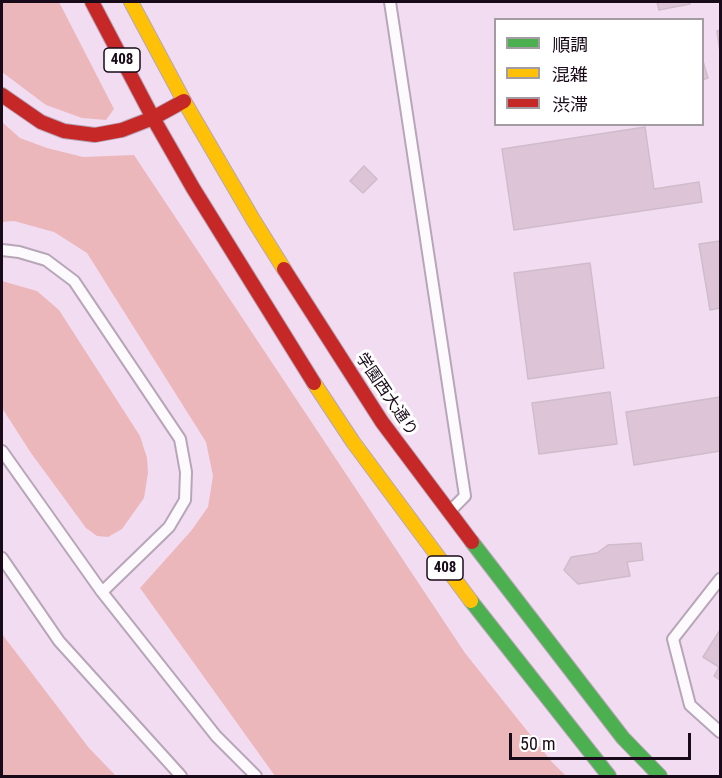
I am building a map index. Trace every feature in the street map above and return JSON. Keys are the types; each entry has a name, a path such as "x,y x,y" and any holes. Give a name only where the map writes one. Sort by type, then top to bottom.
{"main road":[{"name":"408","path":"92,2 153,118 230,250 353,442 447,570 609,777"},
{"name":"学園西大通り","path":"131,2 184,101 254,220 382,422 623,738 660,777"},
{"path":"2,95 41,122 64,131 95,135 122,130 153,118 184,101"}],"lane":[{"path":"390,2 465,496 449,512"},
{"path":"2,250 19,252 46,260 74,281 180,439 186,472 185,500 170,527 102,592"},
{"path":"2,451 102,592 216,736 256,777"},
{"path":"2,558 59,641 181,777"},
{"path":"720,579 673,639 690,705 720,732"}],"shaded area":[{"path":"2,2 59,2 114,109 106,120 82,118 46,105 2,72"},
{"path":"2,122 20,138 83,157 134,155 465,653 552,762 566,776 275,776 140,588 191,531 208,507 213,476 206,442 87,253 54,232 14,221 2,222"},
{"path":"2,281 37,291 59,310 140,436 147,458 148,473 144,498 122,529 108,537 97,536 86,528 31,453 2,408"},
{"path":"2,634 89,748 116,776 2,776"}],"building":[{"path":"657,2 690,2 690,4 659,10"},
{"path":"720,30 720,52 717,31"},
{"path":"704,65 708,78 704,79"},
{"path":"645,127 654,189 699,182 702,202 514,230 502,149"},
{"path":"364,166 377,179 363,193 350,181"},
{"path":"720,241 720,308 710,310 699,244"},
{"path":"590,263 604,368 528,379 514,273"},
{"path":"610,392 617,444 539,454 532,403"},
{"path":"720,397 720,451 634,465 626,412"},
{"path":"641,543 643,560 627,562 630,576 578,584 564,570 571,557 597,553 608,545"},
{"path":"720,630 720,680 714,676 719,667 703,657"}],"traffic: fast":[{"path":"472,542 623,738 660,776"},
{"path":"471,601 609,776"}],"traffic: slow":[{"path":"131,2 184,101 284,269"},
{"path":"314,383 353,442 471,601"}],"traffic: jam":[{"path":"92,2 193,188 314,383"},
{"path":"2,95 41,122 64,131 95,135 122,130 153,118 184,101"},
{"path":"284,269 382,422 472,542"}]}
